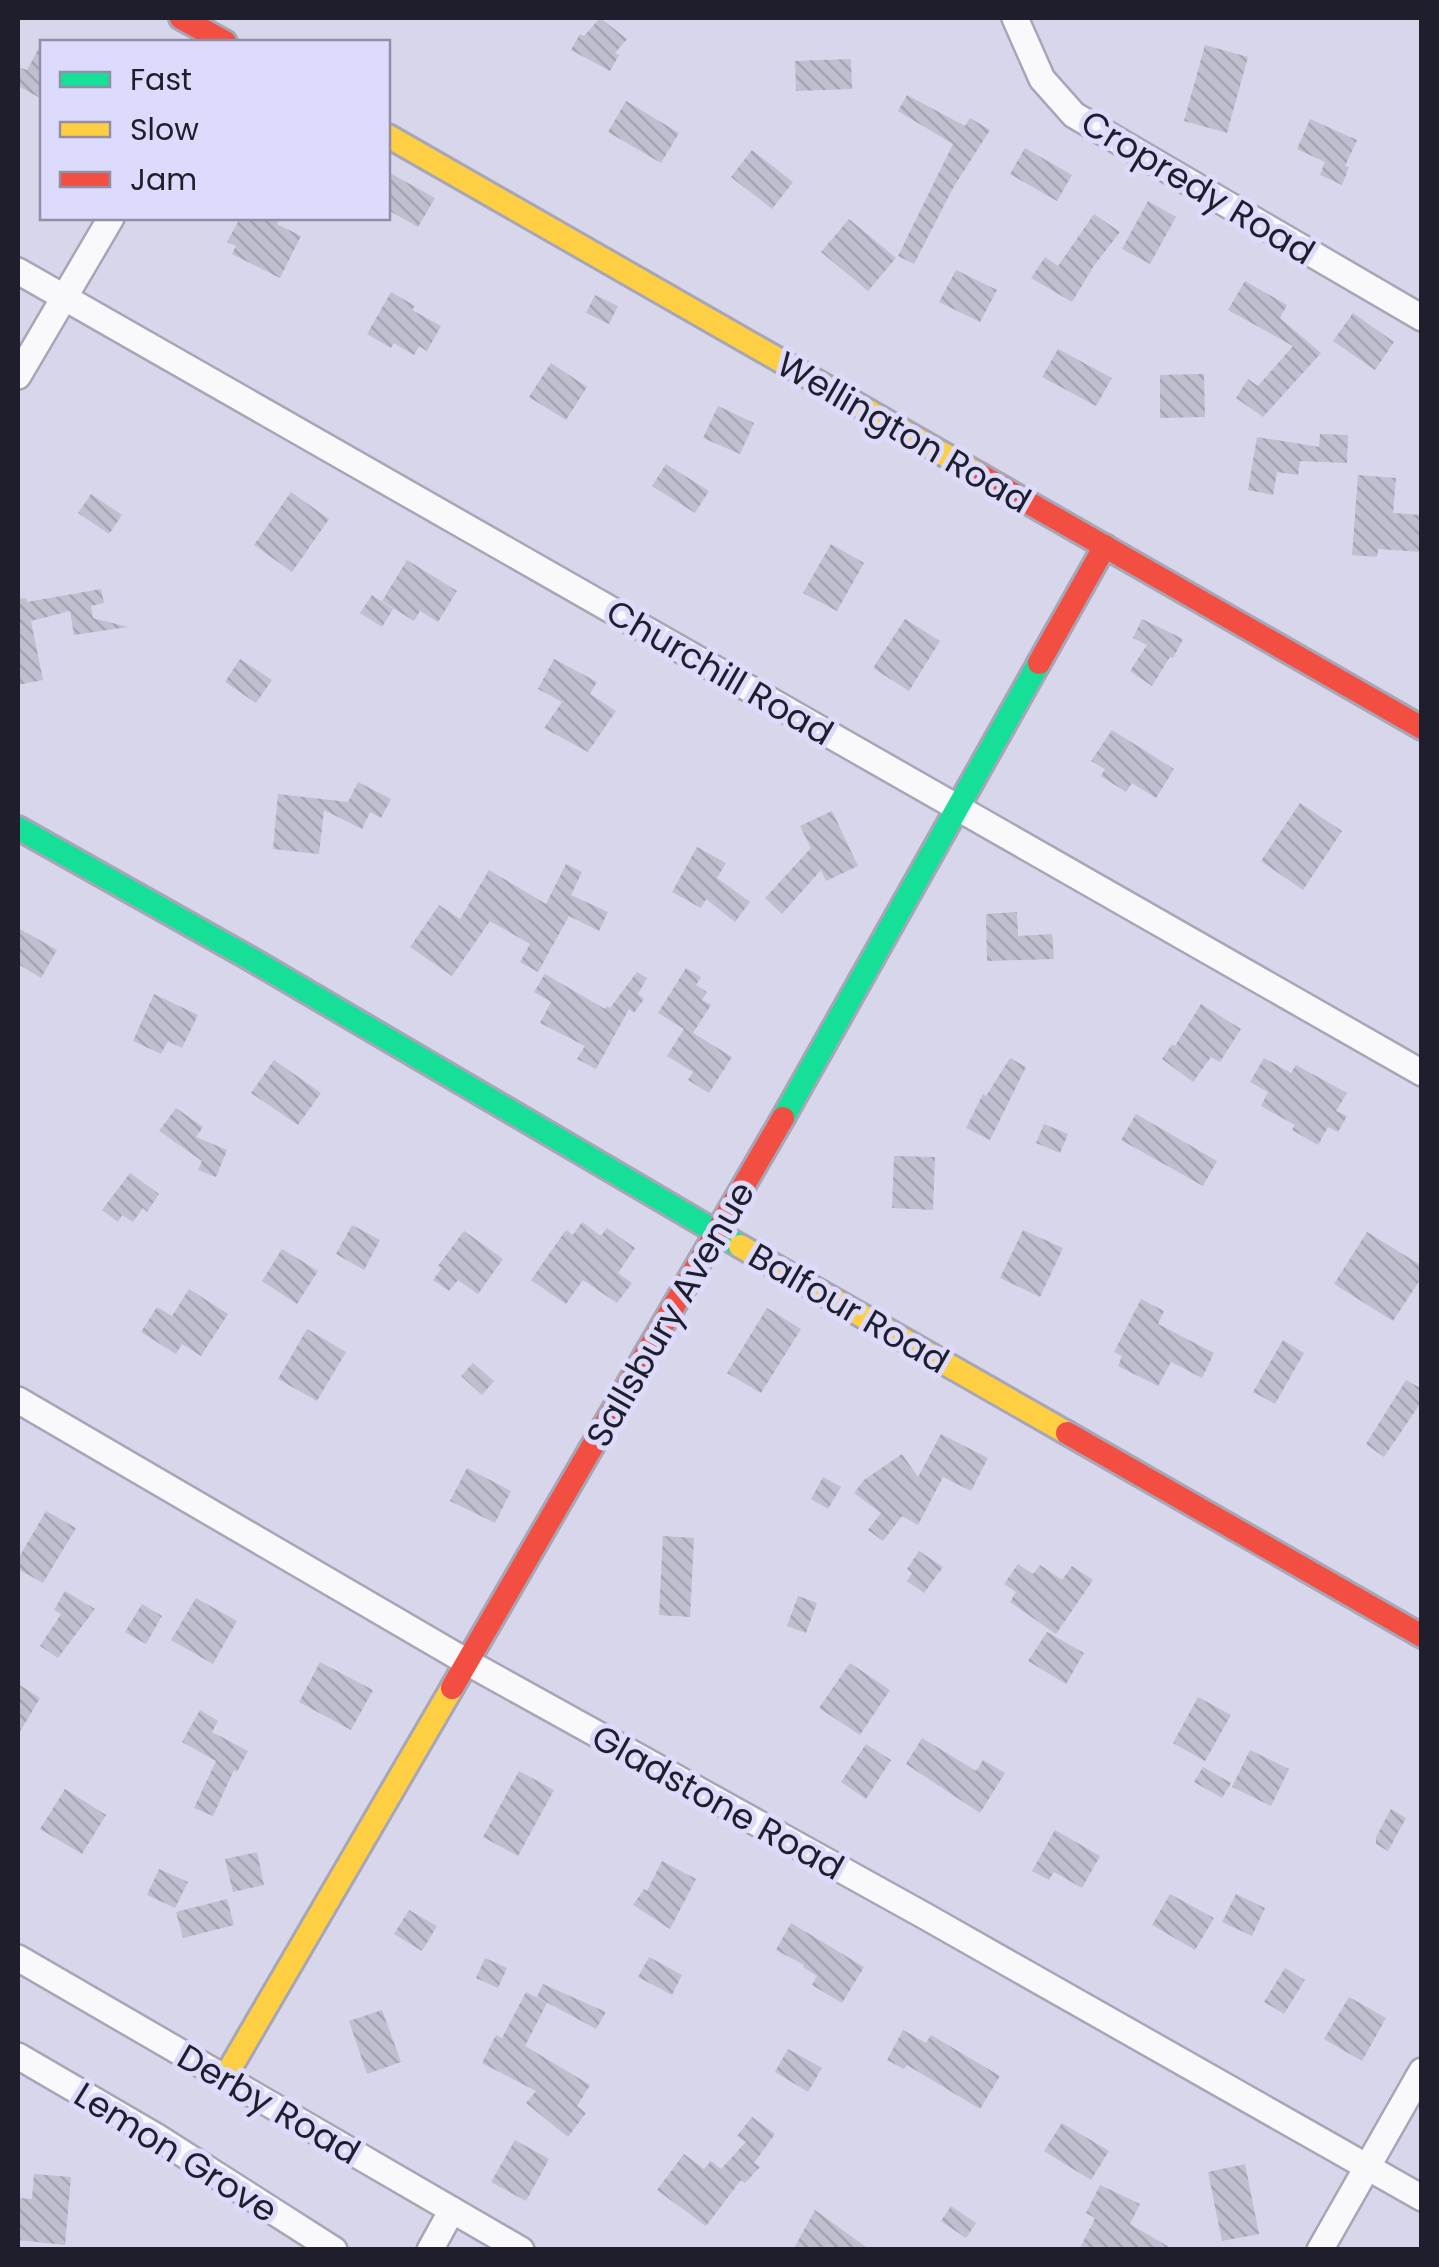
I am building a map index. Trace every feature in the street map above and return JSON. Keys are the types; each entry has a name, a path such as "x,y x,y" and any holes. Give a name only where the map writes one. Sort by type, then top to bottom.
{"street":[{"path":"181,18 221,35"},
{"name":"Cropredy Road","path":"1015,18 1042,79 1074,115 1422,318"},
{"name":"Wellington Road","path":"390,137 1422,728"},
{"path":"18,376 110,220"},
{"name":"Churchill Road","path":"18,271 1422,1073"},
{"name":"Sallsbury Avenue","path":"226,2078 718,1232 1105,546"},
{"name":"Balfour Road","path":"18,828 251,958 718,1232 1422,1636"},
{"name":"Gladstone Road","path":"18,1400 466,1662 1422,2198"},
{"name":"Derby Road","path":"18,1958 521,2250"},
{"name":"Lemon Grove","path":"18,2056 157,2136 334,2250"},
{"path":"1320,2250 1422,2071"},
{"path":"430,2250 452,2210"}],"building":[{"path":"600,18 627,39 615,53 619,55 610,71 571,50 580,34 584,36"},
{"path":"1205,45 1248,57 1227,133 1184,121"},
{"path":"40,46 40,98 18,86 18,67 27,70"},
{"path":"851,59 852,89 796,91 795,61"},
{"path":"907,95 965,126 970,118 990,130 953,188 914,264 898,256 953,144 898,111"},
{"path":"626,101 679,133 661,163 608,132"},
{"path":"1310,119 1357,140 1345,166 1349,167 1342,185 1320,175 1325,162 1297,149"},
{"path":"1025,148 1072,175 1057,201 1010,174"},
{"path":"752,150 793,182 772,209 731,177"},
{"path":"390,173 435,198 418,227 390,211"},
{"path":"1148,201 1176,217 1150,264 1122,249"},
{"path":"1094,214 1120,232 1072,302 1031,278 1045,257 1058,266"},
{"path":"849,219 896,258 868,291 821,252"},
{"path":"239,220 279,220 277,224 301,236 280,278 232,254 236,246 227,242"},
{"path":"956,270 997,290 980,322 939,302"},
{"path":"1245,281 1287,305 1280,318 1321,353 1263,417 1236,398 1248,379 1258,386 1293,346 1228,310"},
{"path":"391,292 415,306 412,310 441,326 427,351 419,346 414,355 367,334"},
{"path":"595,295 618,306 609,324 586,313"},
{"path":"1353,313 1394,342 1375,370 1333,341"},
{"path":"1058,349 1112,378 1096,406 1042,377"},
{"path":"551,363 587,387 566,420 529,397"},
{"path":"1204,374 1205,417 1160,418 1160,375"},
{"path":"718,406 754,423 740,454 703,438"},
{"path":"1320,434 1348,435 1347,463 1300,461 1298,475 1277,472 1273,495 1248,490 1257,437 1319,447"},
{"path":"666,464 709,491 695,513 652,486"},
{"path":"1358,475 1396,478 1393,513 1422,515 1422,552 1378,549 1377,557 1352,555"},
{"path":"291,492 329,519 292,572 254,545"},
{"path":"91,494 122,515 109,534 78,513"},
{"path":"831,544 864,563 837,611 803,593"},
{"path":"407,560 457,591 438,622 420,611 414,621 382,601"},
{"path":"101,589 104,603 91,606 93,618 128,627 74,635 70,611 31,621 43,680 18,685 18,599 26,598 27,602"},
{"path":"372,595 393,609 382,627 360,613"},
{"path":"905,619 940,641 909,691 873,668"},
{"path":"1142,619 1183,639 1152,686 1130,671 1147,645 1133,638"},
{"path":"240,659 272,680 256,703 225,682"},
{"path":"554,659 597,682 590,694 616,711 588,752 544,728 562,702 538,689"},
{"path":"1112,730 1174,769 1156,798 1132,783 1126,792 1101,776 1105,769 1091,761"},
{"path":"358,782 391,799 381,818 370,812 362,829 324,810 319,854 273,849 278,794 348,802"},
{"path":"1300,803 1342,831 1303,890 1261,861"},
{"path":"832,811 858,866 826,881 821,870 782,914 765,898 811,848 800,826"},
{"path":"697,847 726,863 717,878 750,902 735,922 706,899 701,908 672,892"},
{"path":"566,864 582,872 571,895 608,912 599,931 569,916 538,972 520,962 530,944 490,921 452,976 410,947 439,905 460,919 489,870 546,904"},
{"path":"1017,912 1018,936 1052,934 1054,959 987,961 986,914"},
{"path":"18,928 57,950 41,978 18,964"},
{"path":"686,968 701,977 696,985 707,992 702,1000 711,1005 693,1033 732,1057 709,1093 688,1080 693,1072 667,1056 684,1029 658,1013"},
{"path":"637,972 647,978 638,994 644,999 634,1013 629,1009 596,1069 577,1059 585,1046 540,1023 551,1002 534,992 545,974 605,1009 610,1008"},
{"path":"154,994 198,1015 182,1048 168,1041 161,1054 133,1041"},
{"path":"1201,1004 1241,1029 1220,1062 1211,1057 1193,1082 1162,1059 1172,1044 1175,1046"},
{"path":"1010,1058 1026,1067 990,1140 966,1128 983,1094 986,1096"},
{"path":"1264,1058 1291,1073 1296,1065 1347,1093 1336,1111 1347,1116 1338,1132 1328,1127 1318,1145 1292,1130 1295,1125 1261,1106 1268,1092 1250,1082"},
{"path":"274,1060 321,1093 298,1125 251,1093"},
{"path":"176,1108 203,1127 196,1137 227,1150 216,1177 198,1170 202,1161 159,1131"},
{"path":"1136,1114 1217,1161 1203,1186 1121,1140"},
{"path":"1044,1124 1068,1134 1060,1153 1036,1143"},
{"path":"894,1156 935,1157 933,1210 892,1208"},
{"path":"130,1173 159,1194 147,1212 143,1208 133,1222 122,1215 118,1222 102,1210"},
{"path":"582,1222 601,1236 607,1228 635,1248 618,1273 632,1283 617,1303 583,1280 566,1304 531,1280 566,1230 573,1235"},
{"path":"352,1225 380,1240 364,1270 336,1254"},
{"path":"1023,1230 1063,1248 1040,1297 1000,1278"},
{"path":"464,1231 503,1259 478,1294 458,1280 449,1291 433,1280 442,1268 438,1266"},
{"path":"1367,1232 1422,1266 1422,1277 1393,1321 1334,1284"},
{"path":"282,1249 318,1271 297,1304 262,1281"},
{"path":"189,1289 228,1314 201,1356 182,1344 176,1354 141,1332 157,1307 172,1316"},
{"path":"1141,1299 1164,1311 1158,1324 1214,1353 1202,1378 1171,1362 1158,1386 1118,1366 1122,1356 1114,1352"},
{"path":"767,1308 801,1329 761,1393 727,1373"},
{"path":"307,1329 346,1352 317,1401 278,1379"},
{"path":"1283,1340 1304,1353 1275,1404 1253,1392"},
{"path":"473,1363 494,1381 482,1395 461,1376"},
{"path":"1406,1380 1422,1389 1422,1401 1384,1457 1366,1444"},
{"path":"941,1434 988,1458 971,1491 943,1477 918,1525 902,1516 883,1541 868,1530 881,1513 854,1493 864,1480 902,1454 918,1477"},
{"path":"467,1468 511,1491 495,1523 450,1501"},
{"path":"823,1477 841,1487 828,1509 811,1499"},
{"path":"46,1511 76,1528 43,1583 18,1569 18,1559"},
{"path":"663,1536 694,1538 690,1617 659,1615"},
{"path":"919,1551 943,1567 924,1593 907,1581 912,1573 907,1569"},
{"path":"1018,1564 1033,1574 1040,1565 1062,1580 1072,1566 1093,1580 1056,1634 1010,1602 1016,1592 1004,1584"},
{"path":"65,1591 95,1609 58,1658 40,1646 61,1614 54,1610"},
{"path":"798,1596 817,1603 806,1633 787,1626"},
{"path":"196,1598 237,1621 213,1664 171,1640"},
{"path":"142,1604 162,1616 146,1644 125,1632"},
{"path":"1047,1632 1084,1653 1066,1684 1028,1661"},
{"path":"320,1662 373,1690 351,1730 299,1702"},
{"path":"850,1663 890,1690 860,1735 819,1708"},
{"path":"18,1684 40,1698 18,1735"},
{"path":"1198,1697 1231,1715 1205,1761 1173,1743"},
{"path":"200,1710 218,1721 212,1732 248,1751 237,1772 234,1770 213,1816 194,1808 216,1761 182,1742"},
{"path":"922,1738 976,1771 983,1760 1005,1773 980,1813 906,1764"},
{"path":"866,1744 891,1760 866,1799 841,1782"},
{"path":"1250,1750 1289,1769 1271,1806 1232,1787"},
{"path":"1203,1767 1231,1783 1222,1798 1194,1782"},
{"path":"519,1771 554,1790 518,1856 483,1837"},
{"path":"65,1789 106,1815 82,1854 40,1829"},
{"path":"1391,1809 1406,1818 1388,1851 1376,1844 1376,1837"},
{"path":"1055,1830 1100,1856 1082,1888 1054,1872 1049,1880 1032,1871"},
{"path":"257,1852 264,1885 233,1892 225,1859"},
{"path":"662,1861 696,1879 670,1929 633,1905 644,1889 647,1891"},
{"path":"159,1869 188,1882 175,1908 147,1895"},
{"path":"1170,1894 1214,1918 1195,1950 1152,1925"},
{"path":"1236,1894 1265,1908 1252,1936 1222,1922"},
{"path":"227,1899 234,1925 183,1938 176,1912"},
{"path":"409,1910 437,1926 422,1951 394,1934"},
{"path":"791,1923 864,1967 842,2003 812,1985 817,1976 804,1965 776,1950"},
{"path":"649,1957 682,1975 672,1995 638,1977"},
{"path":"485,1958 507,1968 498,1988 476,1978"},
{"path":"1285,1968 1305,1980 1284,2014 1264,2002"},
{"path":"543,1984 606,2012 596,2029 537,1997"},
{"path":"526,1992 547,2003 525,2046 590,2085 577,2106 586,2113 568,2137 526,2103 536,2091 482,2063 496,2035 502,2038"},
{"path":"1349,1997 1386,2018 1362,2061 1324,2039"},
{"path":"382,2010 401,2062 367,2074 349,2021"},
{"path":"903,2030 926,2043 931,2035 1000,2076 980,2109 907,2065 904,2069 887,2060"},
{"path":"788,2049 822,2068 808,2092 775,2072"},
{"path":"752,2117 775,2134 754,2163 760,2167 745,2183 741,2180 706,2226 657,2190 684,2154 704,2169 711,2161 721,2169 746,2142 737,2136"},
{"path":"1062,2123 1109,2151 1091,2180 1044,2151"},
{"path":"515,2140 549,2159 526,2201 491,2182"},
{"path":"1245,2164 1259,2234 1222,2241 1208,2172"},
{"path":"34,2174 71,2177 65,2245 18,2240 18,2198 32,2199"},
{"path":"1100,2185 1140,2204 1130,2224 1174,2250 1079,2250 1095,2218 1086,2213"},
{"path":"951,2206 976,2223 966,2238 941,2221"},
{"path":"815,2210 870,2250 793,2250"}],"traffic: fast":[{"path":"783,1118 1039,663"},
{"path":"18,828 251,959 740,1246"}],"traffic: slow":[{"path":"390,137 980,475"},
{"path":"740,1246 1067,1433"},
{"path":"225,2077 452,1688"}],"traffic: jam":[{"path":"181,18 221,40"},
{"path":"980,475 1422,728"},
{"path":"1039,663 1105,546"},
{"path":"452,1688 783,1118"},
{"path":"1067,1433 1422,1636"}]}
